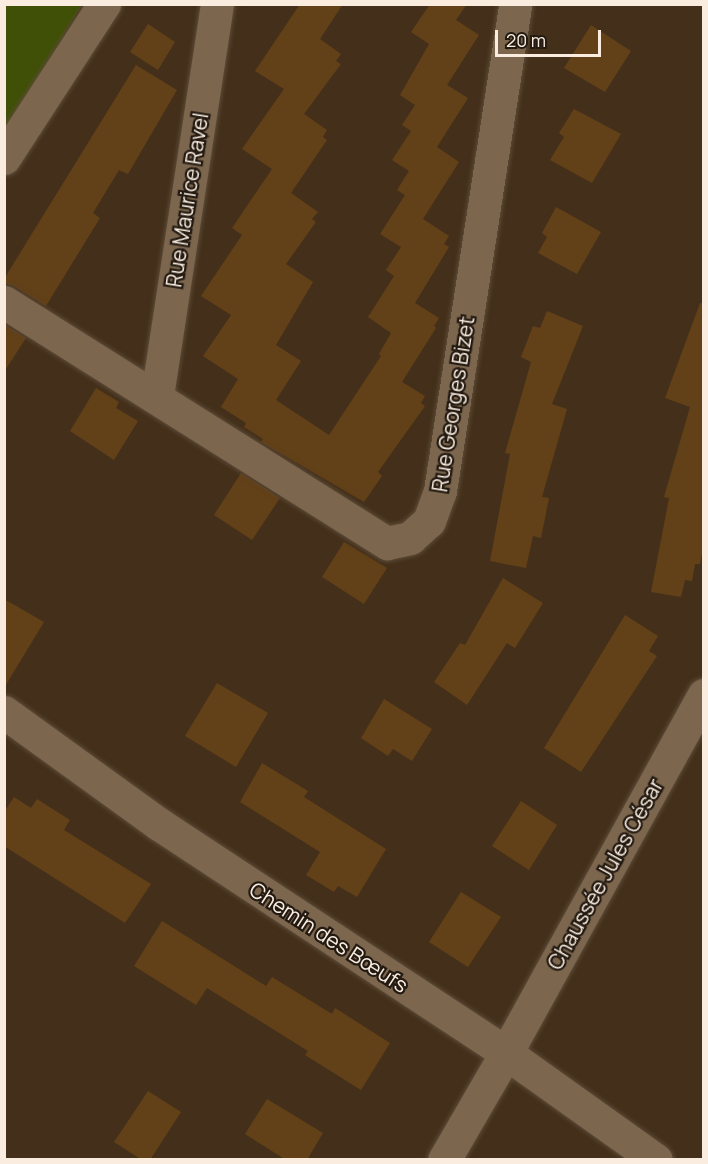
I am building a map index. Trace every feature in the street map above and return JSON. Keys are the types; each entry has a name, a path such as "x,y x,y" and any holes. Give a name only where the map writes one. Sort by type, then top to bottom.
{"street":[{"path":"4,158 104,4"},
{"name":"Rue Maurice Ravel","path":"157,396 217,4"},
{"name":"Rue Georges Bizet","path":"4,302 157,396 387,543 410,538 429,521 440,491 515,4"},
{"name":"Chaussée Jules César","path":"444,1160 506,1053 704,695"},
{"name":"Chemin des Bœufs","path":"4,712 159,824 506,1053 656,1160"}],"green space":[{"path":"6,4 82,5 5,131 5,8"}],"building":[{"path":"300,4 343,4 320,39 341,54 336,61 341,64 304,114 327,130 323,137 327,140 291,193 318,212 312,219 316,222 286,264 313,282 276,345 301,361 276,400 329,435 381,356 379,354 391,333 368,317 394,276 386,270 401,247 380,234 405,195 397,190 409,171 392,160 411,131 402,125 415,105 400,95 429,44 411,32 430,4 467,4 456,20 479,35 447,85 468,98 437,147 459,162 423,219 449,236 444,244 449,247 415,303 439,318 434,326 436,328 402,382 425,396 421,403 425,406 378,472 382,476 364,502 261,442 263,439 244,427 246,423 221,407 238,379 203,356 231,315 201,296 242,235 232,228 272,169 242,149 284,89 255,71"},
{"path":"148,24 175,42 158,70 130,52"},
{"path":"591,25 631,51 605,92 564,68"},
{"path":"136,65 177,90 128,174 119,170 93,213 100,218 46,306 14,286 4,283 4,279"},
{"path":"574,109 621,134 592,183 550,160 564,137 559,133"},
{"path":"556,207 601,232 577,274 538,253 547,237 542,233"},
{"path":"700,303 704,304 704,544 700,564 695,564 692,581 685,580 681,597 651,592 669,498 664,497 690,407 665,398"},
{"path":"547,311 583,326 552,404 567,409 542,497 549,498 541,538 533,536 526,568 490,561 510,454 505,453 531,362 521,357 533,326 540,328"},
{"path":"4,324 26,338 4,372"},
{"path":"96,388 119,402 116,408 138,421 114,460 70,431"},
{"path":"241,473 280,498 252,540 214,515"},
{"path":"344,542 387,568 364,604 322,577"},
{"path":"503,578 543,603 515,648 507,643 467,705 434,682 460,643 465,645"},
{"path":"4,599 44,622 4,688"},
{"path":"625,615 658,636 649,651 657,656 581,772 544,748"},
{"path":"217,683 268,713 236,767 185,736"},
{"path":"384,699 432,729 412,761 393,749 388,756 361,738"},
{"path":"262,763 308,791 304,797 386,849 357,897 338,886 334,892 306,875 320,852 240,802"},
{"path":"14,797 31,808 37,799 70,820 64,830 151,884 125,923 4,846 4,812"},
{"path":"521,801 557,825 529,870 492,846"},
{"path":"461,892 501,917 468,967 429,942"},
{"path":"162,921 266,986 272,977 332,1014 335,1008 390,1043 361,1090 305,1055 308,1051 207,988 196,1005 134,966"},
{"path":"148,1091 181,1112 150,1160 142,1160 114,1142"},
{"path":"267,1099 323,1133 307,1160 286,1160 245,1134"}]}
